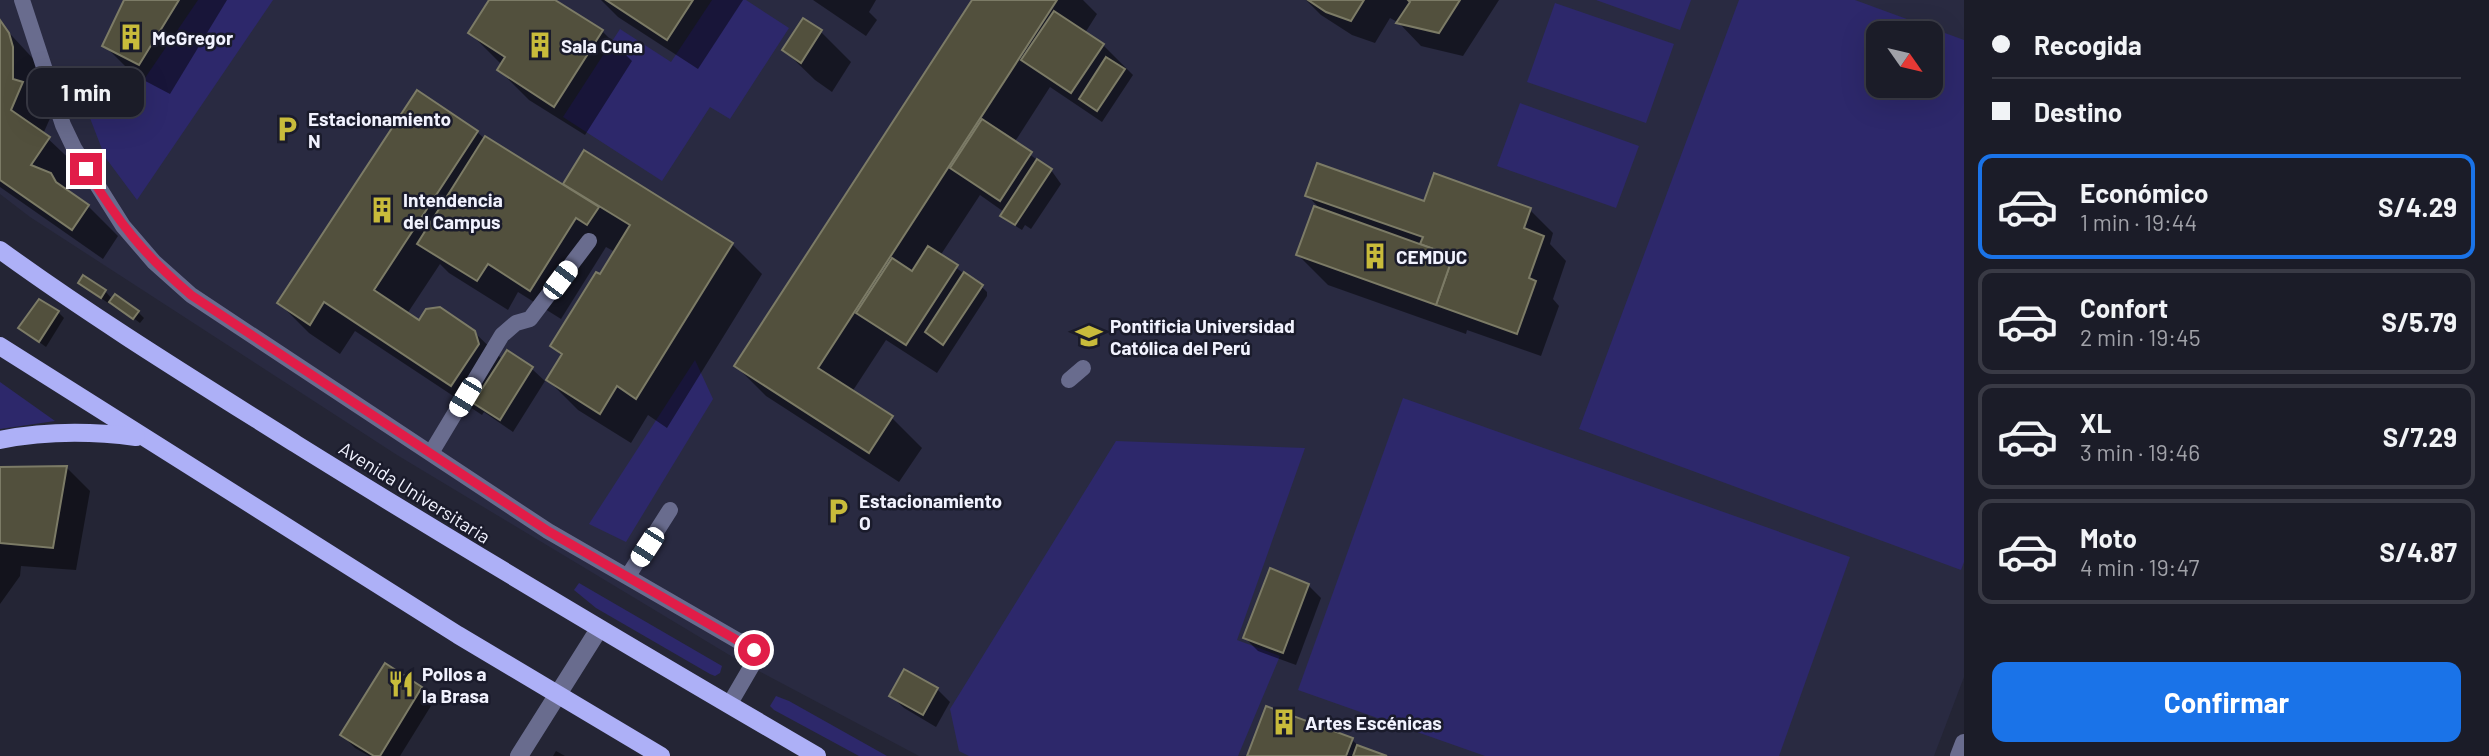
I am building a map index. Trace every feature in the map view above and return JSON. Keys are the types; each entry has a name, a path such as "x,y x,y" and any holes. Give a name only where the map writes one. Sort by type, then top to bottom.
{"main road":[{"name":"Avenida Universitaria","path":"0,250 234,405 599,629 817,756"},
{"path":"0,346 557,696 661,756"},
{"path":"0,440 63,432 143,438"}],"street":[{"path":"519,756 599,629"},
{"path":"1959,756 1964,743"}],"lane":[{"path":"22,0 68,138 112,212 135,242 191,295 548,531 758,653 753,667 729,705"},
{"path":"431,453 502,335 516,323 530,319 589,241"},
{"path":"1069,380 1083,368"},
{"path":"628,576 670,510"}],"shaded area":[{"name":"Pontificia Universidad Católica del Perú","path":"0,0 1964,0 1964,677 1934,756 919,756 736,659 397,455 30,217 0,194"},
{"path":"198,0 273,0 137,200 105,157 83,100 110,70 145,78"},
{"path":"712,0 746,0 789,28 730,119 710,107 662,181 563,117 620,29 671,62"},
{"path":"1596,0 1691,0 1680,30"},
{"path":"1739,0 1855,0 1912,21 1866,21 1866,98 1943,98 1943,32 1964,40 1964,562 1961,570 1579,429"},
{"path":"1555,3 1674,44 1646,123 1527,82"},
{"path":"1520,103 1639,146 1616,208 1497,166"},
{"path":"695,360 713,399 626,542 589,524"},
{"path":"0,382 55,421 0,429"},
{"path":"1403,398 1850,557 1779,756 1485,756 1298,690"},
{"path":"1116,441 1305,448 1237,640 1280,656 1238,756 969,756 959,751 950,709"},
{"path":"579,583 722,666 720,673 715,676 710,674 596,608 574,590"},
{"path":"776,696 887,756 859,756 774,710 770,706"}],"building":[{"name":"McGregor","path":"124,0 179,0 139,65 102,46"},
{"name":"Sala Cuna","path":"489,0 555,0 603,30 554,107 497,70 505,57 468,33"},
{"path":"606,0 693,0 667,40"},
{"path":"972,0 1057,0 818,368 893,416 869,453 734,366"},
{"path":"1308,0 1364,0 1351,21 1326,12"},
{"path":"1408,0 1460,0 1439,33 1396,23 1410,2"},
{"path":"1054,11 1104,44 1071,93 1021,60"},
{"path":"803,18 822,30 801,63 782,50"},
{"path":"0,20 9,33 13,47 13,79 23,82 11,110 50,137 31,165 51,173 56,182 89,205 72,230 0,180"},
{"path":"1106,57 1125,69 1097,111 1079,99"},
{"name":"Intendencia del Campus","path":"417,90 478,131 374,290 419,320 426,309 440,307 475,331 479,344 451,386 324,302 310,325 277,303"},
{"path":"982,119 1032,152 1000,201 950,168"},
{"path":"485,136 599,207 587,225 576,218 530,291 488,264 477,281 417,244"},
{"path":"584,150 733,243 636,399 617,386 600,414 546,380 562,354 550,346 596,272 600,274 630,225 563,184"},
{"path":"1037,159 1052,169 1015,225 1000,216"},
{"path":"1317,163 1424,201 1434,173 1531,208 1524,228 1544,236 1529,278 1536,281 1517,334 1436,305 1453,256 1420,244 1423,237 1305,196"},
{"name":"CEMDUC","path":"1314,206 1453,256 1436,305 1296,255"},
{"path":"928,246 958,265 906,345 856,313 892,258 912,271"},
{"path":"964,272 983,285 943,345 925,332"},
{"path":"83,275 106,290 101,298 78,283"},
{"path":"115,294 139,311 133,319 109,302"},
{"path":"39,299 59,311 39,342 18,328"},
{"path":"507,350 533,367 500,420 473,403"},
{"path":"67,466 53,548 0,543 0,467"},
{"path":"1270,568 1309,584 1283,653 1243,638"},
{"path":"385,663 422,687 380,756 374,756 340,735"},
{"path":"904,669 938,688 923,715 889,696"},
{"name":"Artes Escénicas","path":"1266,706 1353,738 1346,756 1247,756"},
{"name":"Artes Escénicas","path":"1357,745 1387,756 1353,756"}],"place":[{"name":"McGregor","path":"131,37"},
{"name":"Sala Cuna","path":"540,45"},
{"name":"Estacionamiento N","path":"287,129"},
{"name":"Intendencia del Campus","path":"382,210"},
{"name":"CEMDUC","path":"1375,256"},
{"name":"Pontificia Universidad Católica del Perú","path":"1089,336"},
{"name":"Estacionamiento O","path":"838,511"},
{"name":"Pollos a la Brasa","path":"401,684"},
{"name":"Artes Escénicas","path":"1284,722"}],"route":[{"path":"86,169 112,212 135,242 191,295 548,531 754,650"}]}
